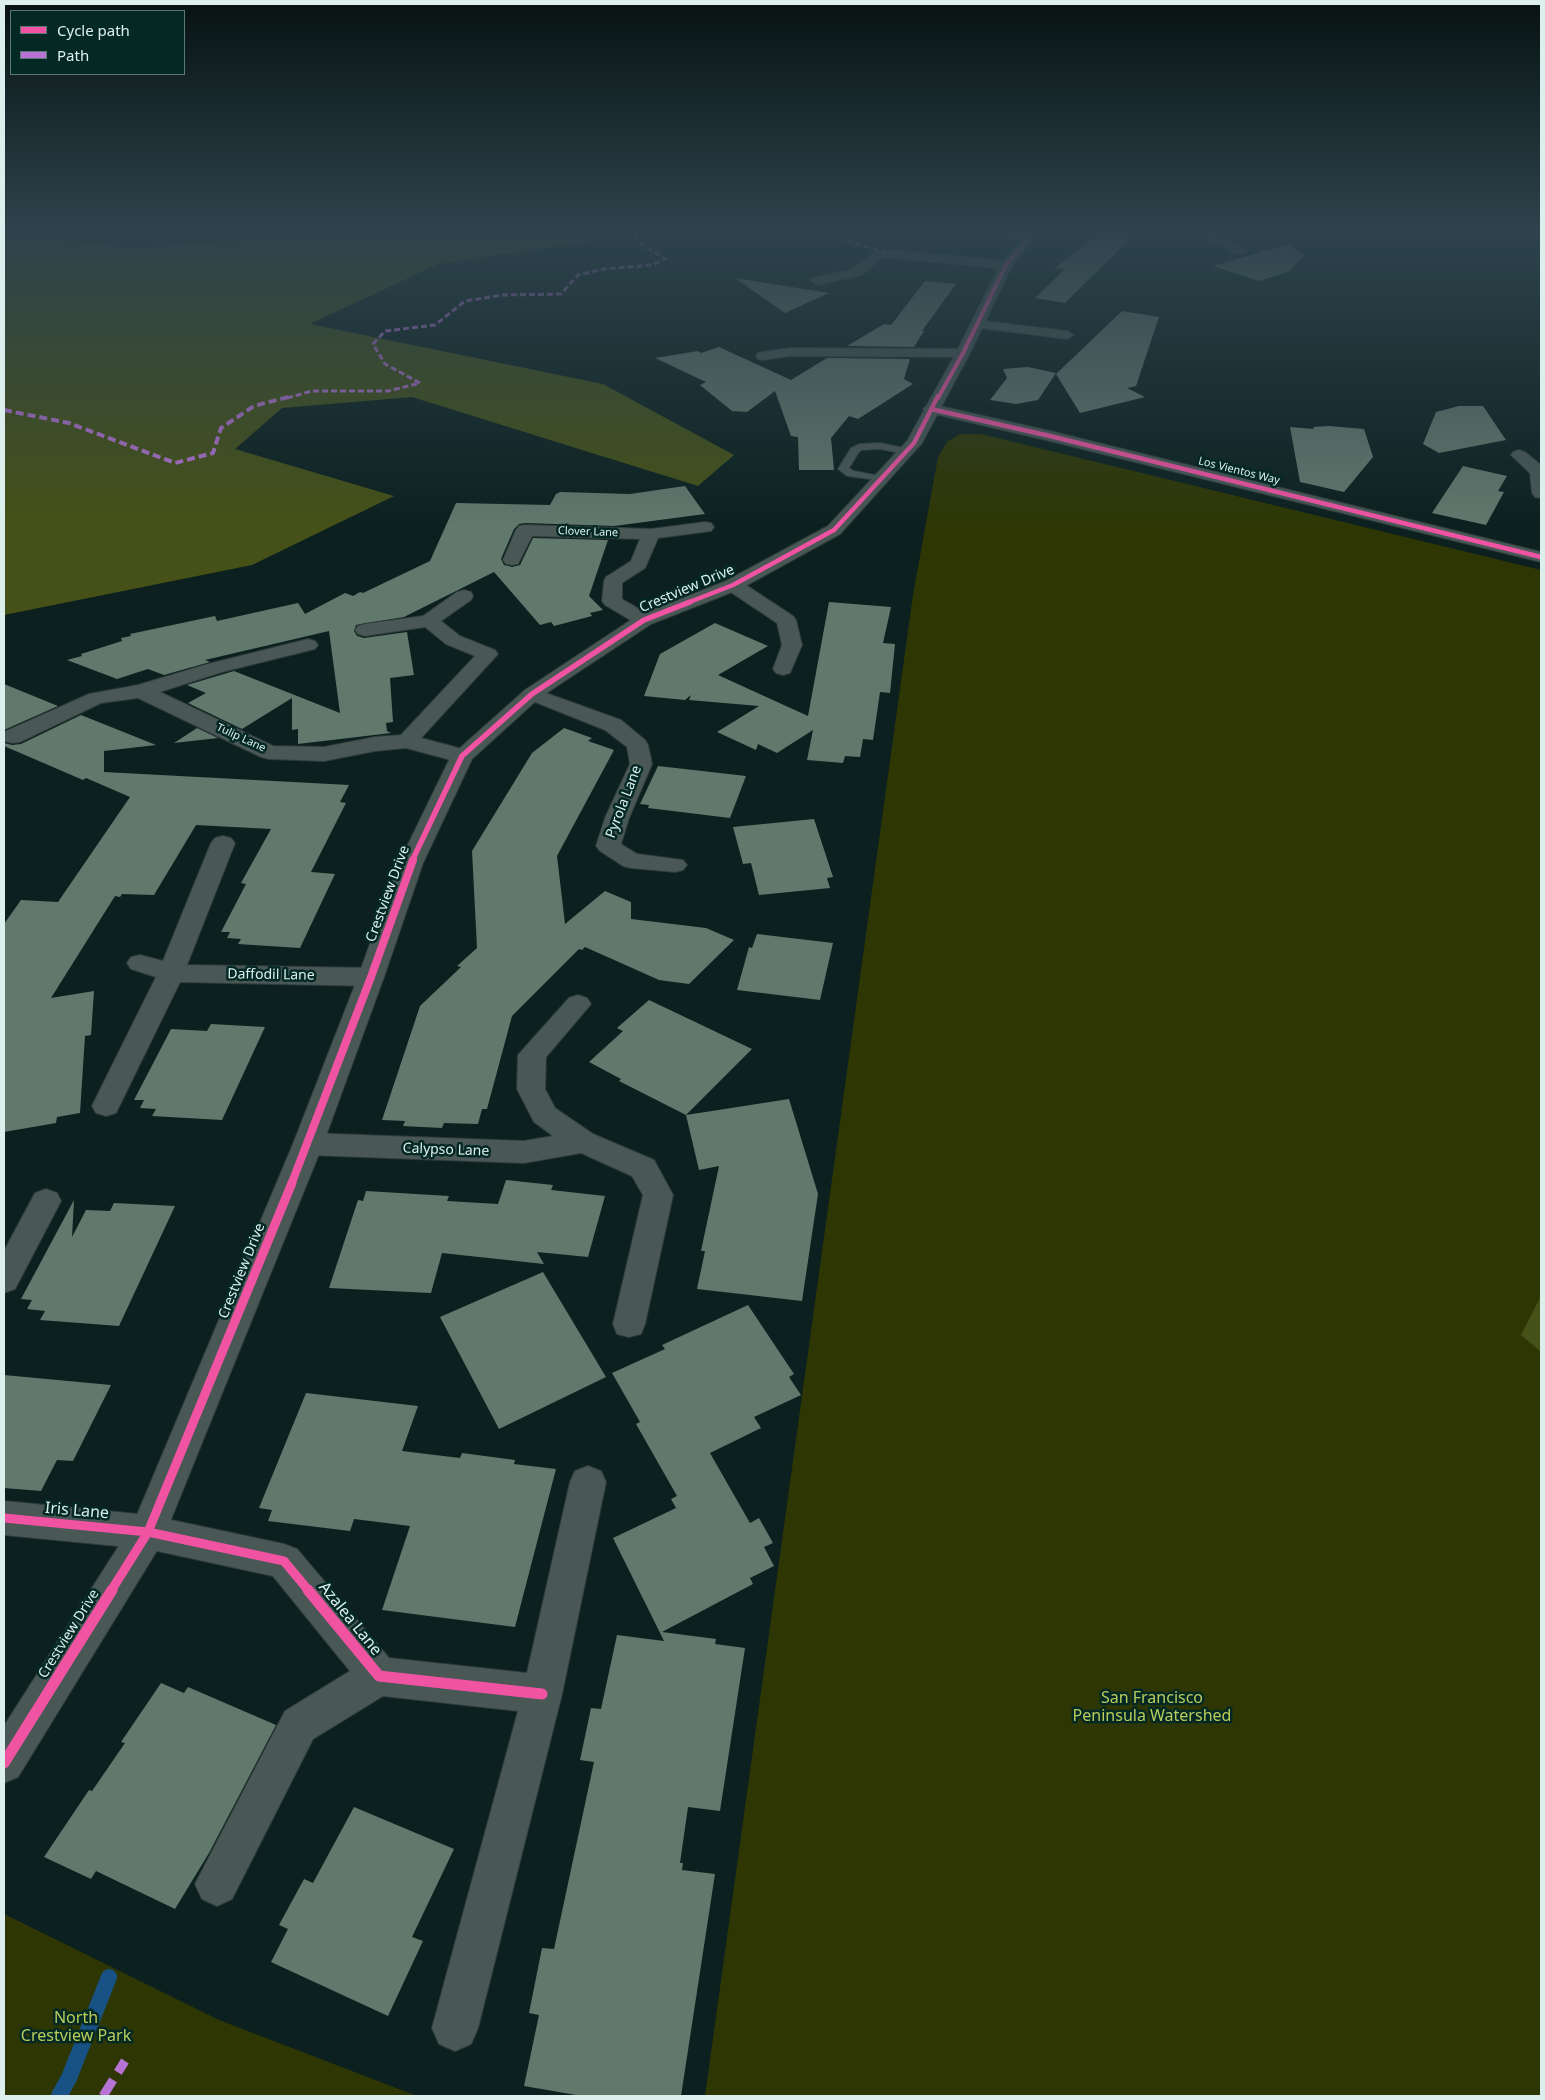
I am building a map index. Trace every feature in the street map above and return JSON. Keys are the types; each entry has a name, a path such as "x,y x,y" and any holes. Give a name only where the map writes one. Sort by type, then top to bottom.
{"street":[{"name":"Crestview Drive","path":"4,1763 148,1532 308,1144 371,977 411,863 462,756 532,694 644,620 733,585 834,530 914,442 931,408 964,353 974,331"},
{"path":"1034,331 1067,335"},
{"path":"763,356 790,352 964,353"},
{"name":"Los Vientos Way","path":"931,408 1541,557"},
{"path":"1519,455 1538,471 1541,493"},
{"path":"512,560 531,512"},
{"name":"Clover Lane","path":"525,530 651,534 705,527"},
{"path":"644,620 612,601 613,581 639,564 651,534"},
{"path":"733,585 786,620 792,645 783,669"},
{"path":"365,630 428,622 464,596"},
{"path":"407,740 488,654 453,640 428,622"},
{"path":"12,737 96,698 141,691 215,668 308,645"},
{"name":"Tulip Lane","path":"141,691 269,752 324,754 407,740 462,756"},
{"name":"Pyrola Lane","path":"532,694 613,726 637,745 641,764 617,818 608,846 631,861 675,865"},
{"path":"106,1106 171,973 223,843"},
{"name":"Daffodil Lane","path":"140,963 171,973 371,977"},
{"path":"578,1004 532,1056 531,1089 544,1115 584,1142 643,1168 658,1195 629,1324"},
{"name":"Calypso Lane","path":"308,1144 524,1152 584,1142"},
{"path":"4,1280 46,1201"},
{"path":"455,2028 542,1694 588,1482"},
{"name":"Iris Lane","path":"4,1518 148,1532"},
{"name":"Azalea Lane","path":"148,1532 284,1561 379,1676"},
{"name":"Azalea Lane","path":"217,1884 299,1725 379,1676 542,1694"}],"lane":[{"path":"881,479 851,474 843,469 844,465 855,450 860,447 878,446 906,451"}],"green space":[{"path":"4,331 344,331 603,384 734,455 698,486 412,397 282,408 235,449 394,496 252,565 4,615"},
{"name":"San Francisco Peninsula Watershed","path":"960,434 981,434 1541,570 1541,2096 705,2096 913,595 938,457 947,442"},
{"path":"1541,1296 1541,1352 1521,1335"},
{"name":"North Crestview Park","path":"4,1914 219,2020 417,2096 4,2096"}],"building":[{"path":"872,331 924,331 914,347 847,346"},
{"path":"1101,331 1154,331 1136,386 1127,388 1145,397 1080,413 1056,374"},
{"path":"719,347 791,380 827,358 910,359 904,379 913,384 858,419 849,416 831,438 834,470 799,470 798,437 791,436 775,391 747,412 732,411 700,385 706,382 655,358 698,351 701,353"},
{"path":"1028,367 1056,373 1038,400 1016,404 990,400 1007,378 1003,369"},
{"path":"1459,406 1483,406 1506,440 1439,453 1423,444 1436,412"},
{"path":"1329,426 1364,429 1373,457 1344,492 1300,482 1290,427 1314,429 1313,427"},
{"path":"1463,466 1507,476 1498,491 1504,492 1486,525 1432,513"},
{"path":"685,486 705,514 614,526 525,523 519,524 514,529 501,559 504,565 512,567 520,565 533,538 608,540 589,596 603,610 590,613 592,616 554,626 551,622 540,625 494,572 404,617 356,625 354,631 357,636 364,638 407,632 414,675 390,678 393,722 386,723 387,731 391,733 298,744 298,729 292,730 292,698 242,729 188,703 206,693 187,685 234,671 340,713 329,631 205,660 210,662 164,675 148,669 117,679 67,660 122,641 121,638 131,636 130,634 215,616 217,621 298,603 305,614 345,593 353,596 360,592 363,593 430,561 456,503 550,505 556,494 560,492 630,494"},
{"path":"829,602 891,607 883,643 895,644 890,693 880,692 873,740 863,739 860,757 845,756 843,763 807,760 813,730 777,753 758,744 756,750 717,732 759,706 689,700 691,695 685,700 644,696 660,654 715,623 768,646 718,675 808,716"},
{"path":"4,684 58,706 4,730"},
{"path":"81,715 156,745 104,751 104,772 349,785 340,802 346,803 311,872 335,874 300,948 238,944 241,939 227,938 230,932 221,932 246,884 241,883 271,829 196,825 154,895 122,894 120,897 115,896 51,998 94,991 91,1035 85,1036 80,1113 57,1117 56,1123 4,1132 4,924 21,900 58,902 130,797 86,778 83,780 4,746 4,743 12,745 21,744"},
{"path":"197,728 218,738 174,743"},
{"path":"564,728 592,738 588,741 614,750 557,856 565,924 605,891 631,902 631,919 706,928 734,940 689,984 659,980 585,947 582,950 579,949 512,1016 487,1109 482,1109 478,1124 444,1123 442,1128 403,1126 405,1121 382,1120 420,1006 461,967 457,966 477,948 472,851 532,753"},
{"path":"658,766 746,776 730,818 648,808 649,805 640,804"},
{"path":"814,819 833,877 827,878 830,888 759,895 751,863 743,864 733,827"},
{"path":"757,934 833,943 820,1000 737,990 749,947 752,948"},
{"path":"649,1000 752,1049 686,1115 619,1081 621,1079 589,1062 623,1031 617,1028"},
{"path":"211,1024 265,1027 222,1120 152,1116 156,1109 140,1108 144,1100 134,1100 171,1029 207,1031"},
{"path":"789,1099 818,1194 802,1301 697,1289 705,1251 701,1251 719,1166 699,1170 686,1115"},
{"path":"506,1180 553,1185 551,1190 605,1196 588,1257 537,1252 544,1264 442,1253 431,1293 329,1288 358,1200 363,1201 366,1191 449,1196 447,1201 498,1204"},
{"path":"74,1200 72,1237 86,1210 110,1211 114,1203 175,1206 119,1326 40,1320 45,1311 27,1309 32,1300 21,1299"},
{"path":"543,1272 606,1377 499,1429 440,1317"},
{"path":"748,1305 794,1374 789,1377 801,1395 754,1417 761,1428 710,1453 750,1523 759,1518 773,1543 764,1547 774,1566 750,1578 753,1584 662,1632 716,1639 715,1644 745,1648 720,1811 688,1807 680,1863 683,1863 682,1870 715,1874 681,2096 582,2096 524,2086 539,2015 529,2013 542,1948 554,1949 594,1762 580,1760 591,1708 601,1709 617,1635 664,1641 613,1538 676,1508 671,1499 677,1496 636,1424 640,1422 612,1373 665,1349 662,1345"},
{"path":"4,1375 111,1385 73,1461 57,1460 41,1491 4,1488"},
{"path":"306,1393 418,1406 402,1451 460,1458 462,1453 515,1460 514,1464 556,1469 515,1627 382,1610 410,1526 354,1519 350,1531 268,1521 272,1510 259,1508"},
{"path":"161,1683 184,1693 188,1687 276,1725 209,1853 175,1909 96,1871 91,1879 44,1857 89,1790 92,1791 125,1743 121,1742"},
{"path":"354,1807 454,1849 412,1937 423,1941 388,2016 271,1962 288,1929 279,1925 304,1879 313,1883"}],"waterway":[{"path":"59,2096 69,2078 109,1977"}],"marked path":[{"path":"4,410 69,423 175,463 213,453 221,428 254,406 312,391 388,391 420,383 385,364 373,344 385,331"},
{"path":"103,2096 125,2061"}],"cycle path":[{"path":"4,1763 148,1532 308,1144 371,977 411,863 462,756 532,694 644,620 733,585 834,530 914,443 974,331"},
{"path":"931,409 1050,436 1541,557"},
{"path":"4,1518 148,1532 284,1561 379,1676 542,1694"}]}
